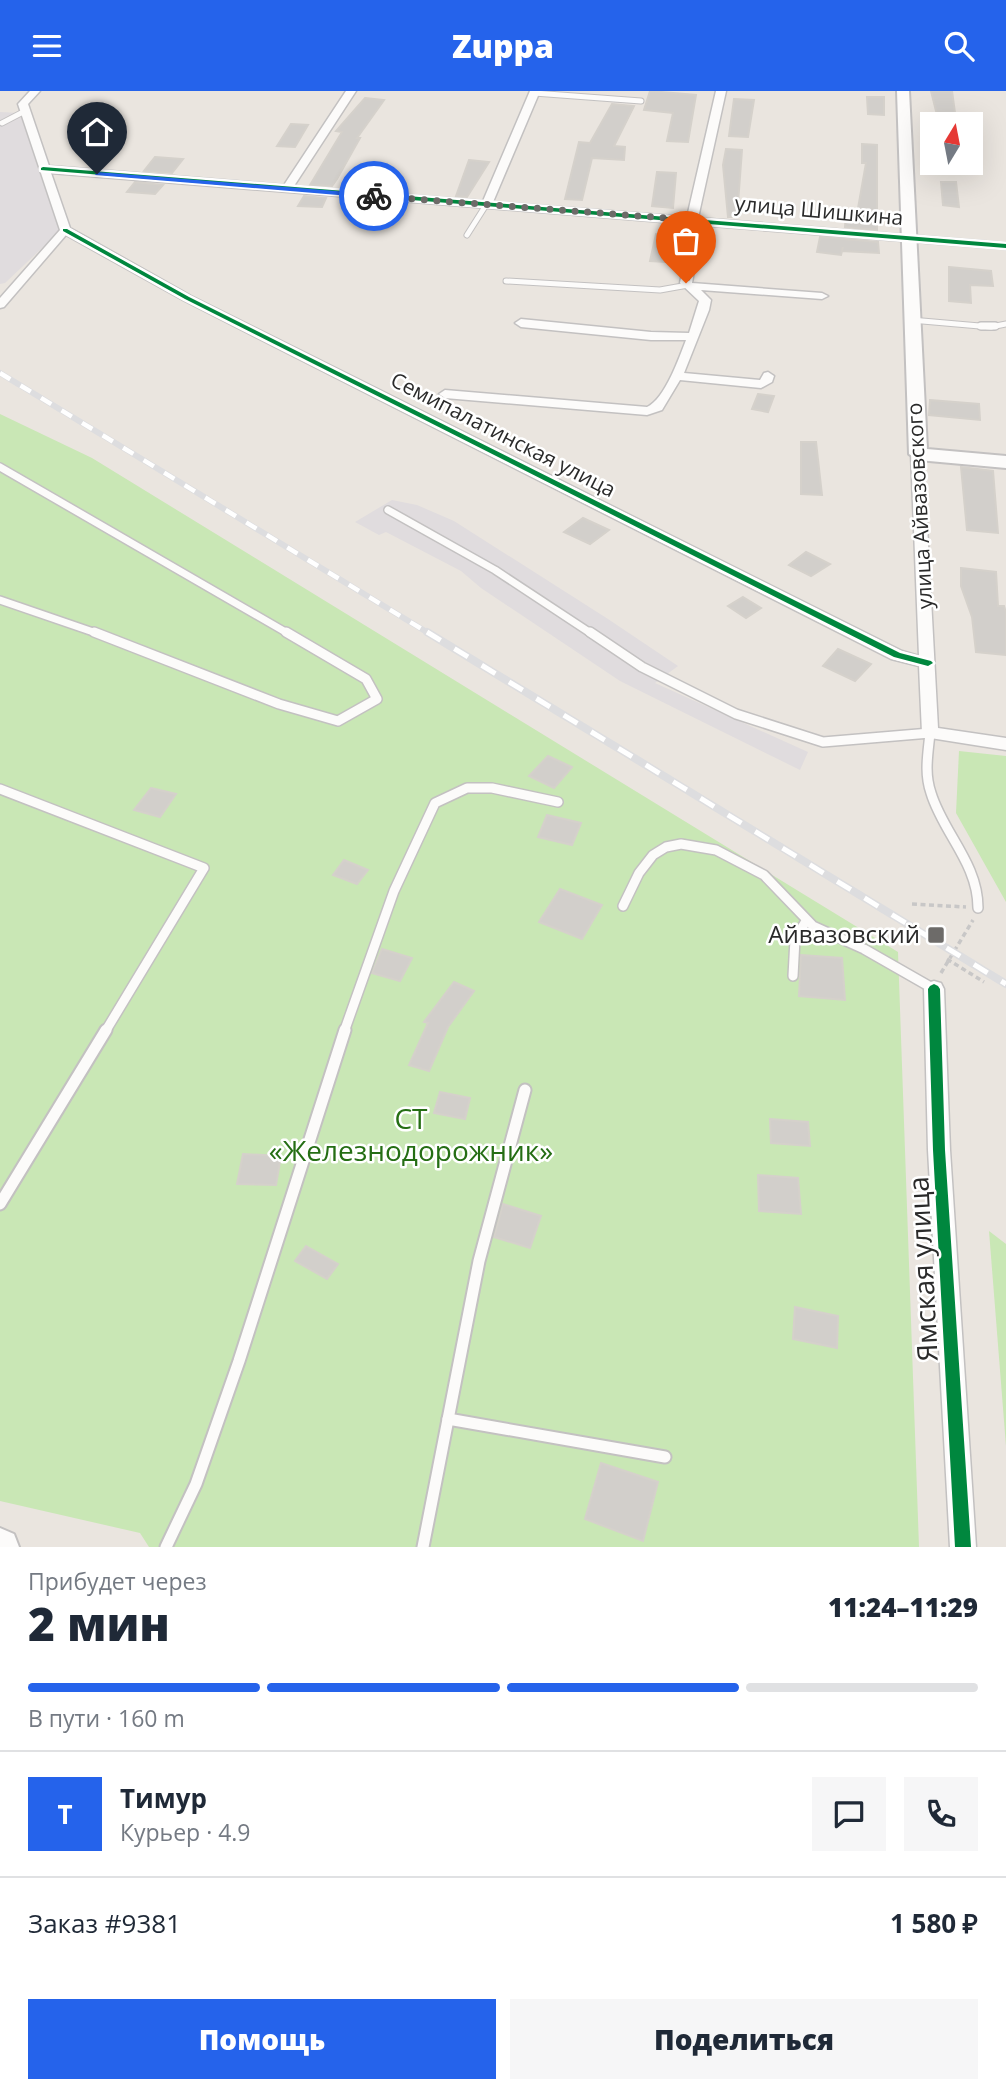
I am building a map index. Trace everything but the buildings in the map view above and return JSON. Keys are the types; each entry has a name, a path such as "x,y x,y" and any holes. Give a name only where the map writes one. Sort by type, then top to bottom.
{"street":[{"path":"0,305 65,230 23,104 35,91"},
{"path":"287,189 351,91"},
{"path":"445,394 637,410 655,409 676,376 705,312 705,300 686,283 696,229 692,220 721,91"},
{"name":"улица Айвазовского","path":"903,91 930,733"},
{"path":"485,205 534,92"},
{"name":"улица Шишкина","path":"43,169 1006,246"},
{"name":"Семипалатинская улица","path":"65,230 187,298 897,655 928,663"},
{"path":"690,285 822,296"},
{"path":"521,323 651,336 693,337"},
{"path":"676,376 761,384 766,382 768,376"},
{"path":"918,454 1006,462"},
{"path":"930,733 1006,744"},
{"name":"Ямская улица","path":"934,989 939,1150 963,1547"}],"lane":[{"path":"534,92 642,101"},
{"path":"2,123 25,111"},
{"path":"467,235 485,205"},
{"path":"506,281 660,290 690,285"},
{"path":"911,320 992,327 1006,324"},
{"path":"0,467 366,679 377,699 338,721 279,704 116,640 0,600"},
{"path":"388,510 495,570 642,667 736,714 823,742 930,733"},
{"name":"улица Айвазовского","path":"930,733 927,778 948,832 974,876 980,898 978,908"},
{"path":"166,1547 196,1484 239,1361 363,975 394,891 435,803 467,788 492,788 558,802"},
{"path":"0,789 204,868 0,1204"},
{"path":"622,906 654,854 670,846 708,847 726,854 774,884 806,921 934,989"},
{"path":"793,976 794,939 806,921"},
{"path":"423,1547 479,1261 525,1090"},
{"path":"448,1419 665,1457"}],"path":[{"path":"912,904 978,908 967,936 947,959 984,982"}],"shaded area":[{"path":"0,112 20,113 60,231 5,283 0,284"},
{"path":"392,500 417,505 454,521 608,619 678,666 655,683 808,752 800,770 620,681 481,588 461,571 386,532 379,535 355,522"}],"green space":[{"name":"СТ «Железнодорожник»","path":"0,414 92,458 898,952 919,1547 149,1547 140,1533 0,1501"},
{"path":"959,751 1006,756 1006,902 956,813"},
{"path":"989,1231 1006,1244 1006,1446"}],"railway":[{"path":"0,373 430,634"},
{"path":"427,632 1006,984"}],"cycle path":[{"path":"43,169 1006,246"},
{"path":"65,230 187,298 897,655 928,663"},
{"path":"934,989 939,1150 963,1547"}],"way so far":[{"path":"374,196 692,220 696,229 686,283"}],"place":[{"name":"Айвазовский","path":"936,935"}],"route":[{"path":"97,174 374,196"}]}
